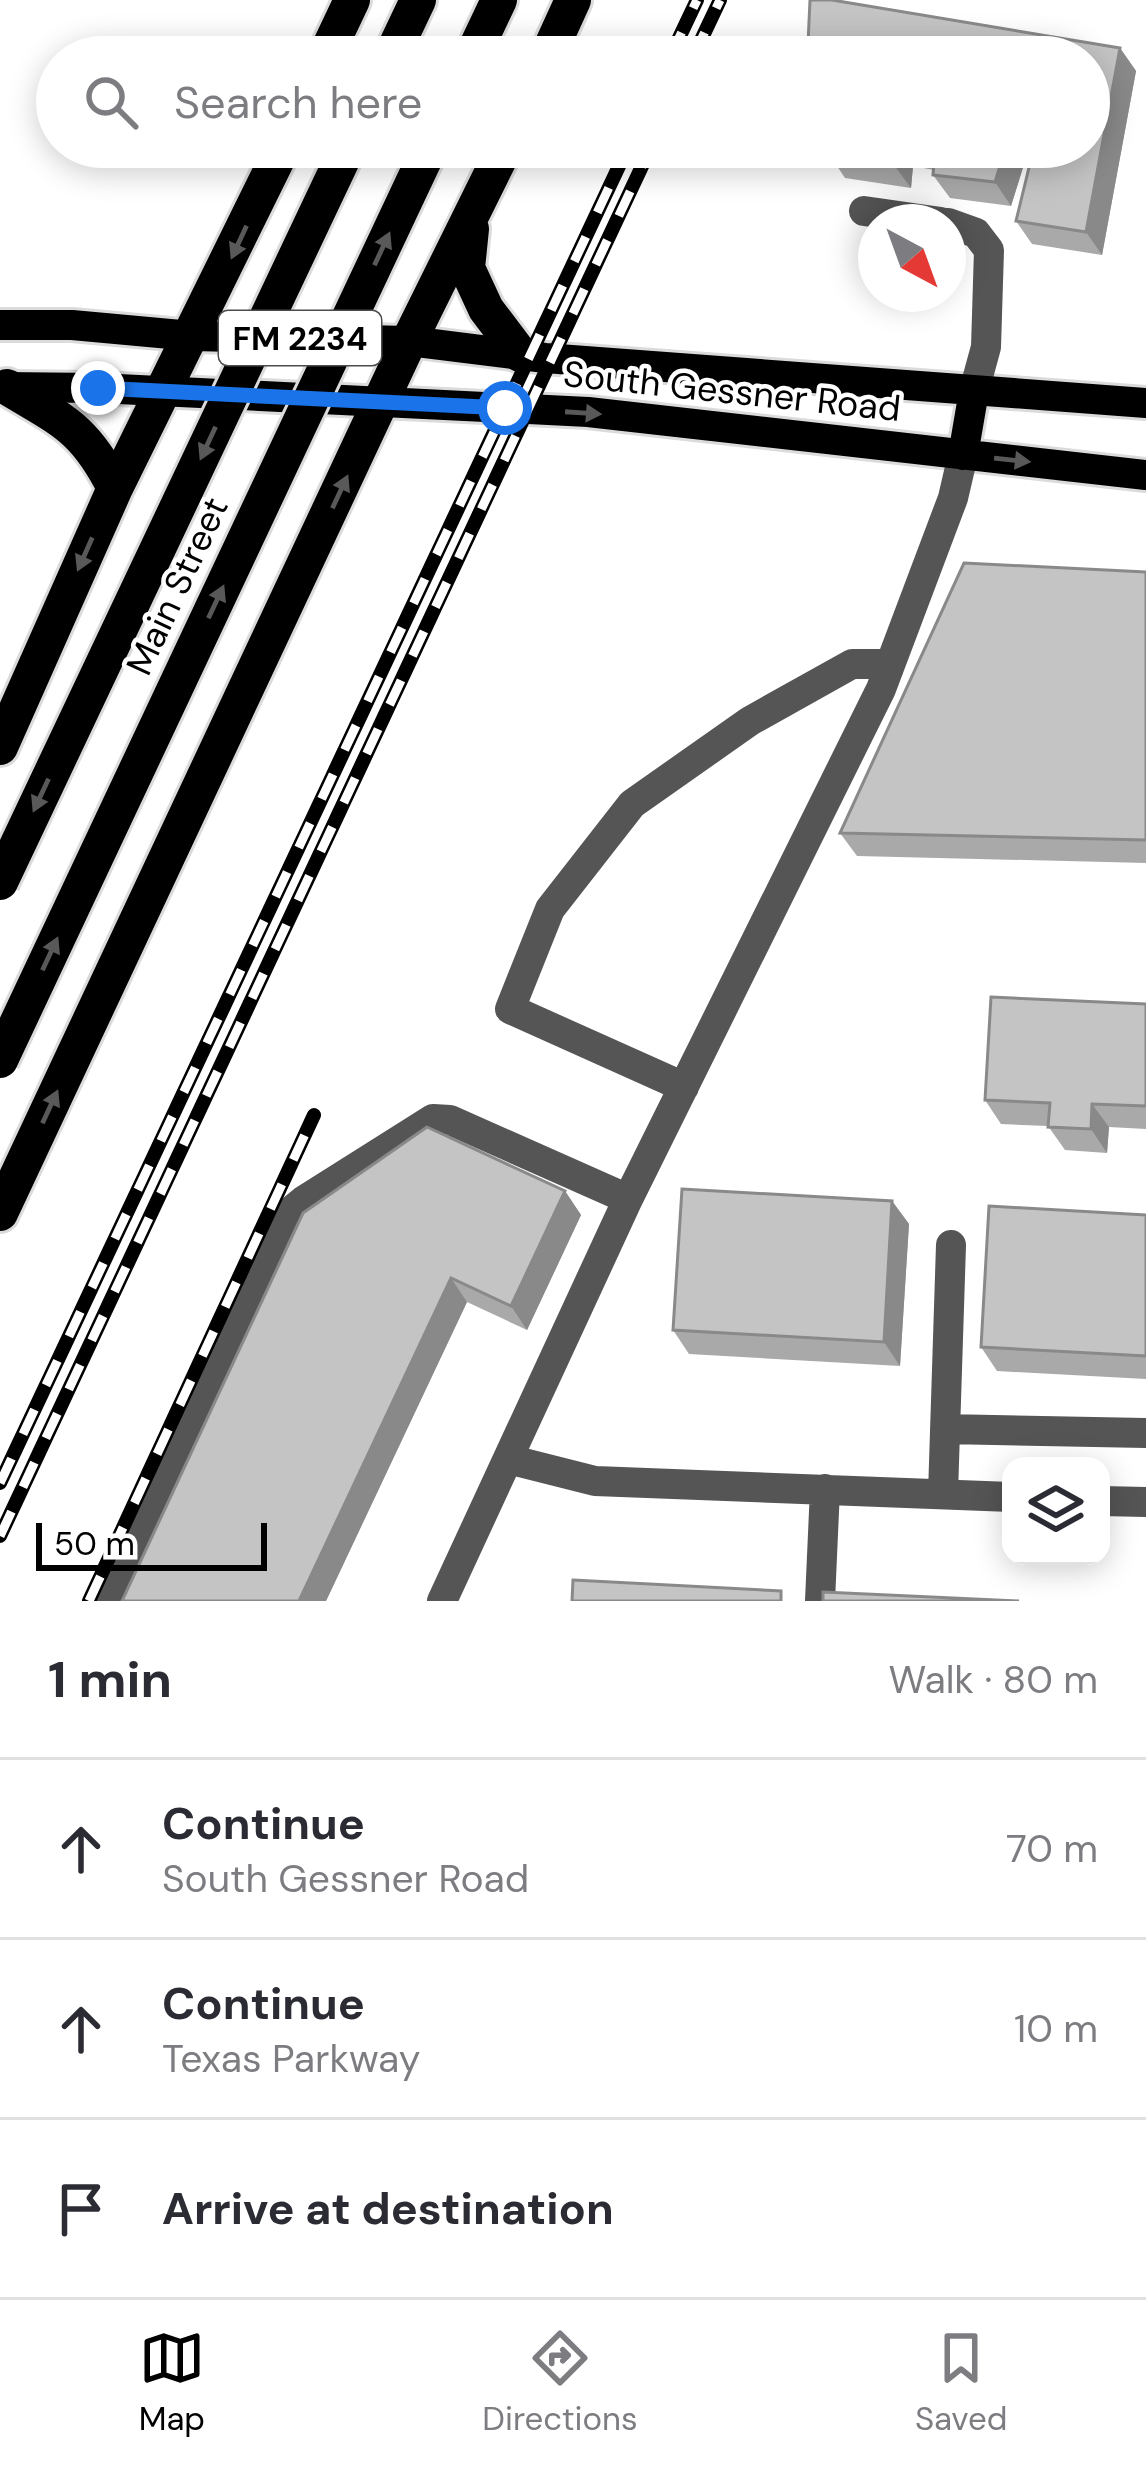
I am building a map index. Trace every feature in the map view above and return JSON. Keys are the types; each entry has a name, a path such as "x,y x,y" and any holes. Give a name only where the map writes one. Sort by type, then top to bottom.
{"highway":[{"path":"336,36 352,0"},
{"path":"401,36 418,0"},
{"path":"482,36 499,0"},
{"path":"557,36 573,0"},
{"path":"0,747 115,488 273,168"},
{"name":"Main Street","path":"0,882 338,168"},
{"name":"Main Street","path":"0,1060 420,168"},
{"path":"0,1213 409,341 495,168"},
{"path":"471,220 467,268 486,309 520,354"},
{"path":"3,387 78,430 115,488"}],"main road":[{"name":"FM 2234","path":"0,325 409,341"},
{"name":"South Gessner Road","path":"409,341 520,354 1146,403"},
{"name":"FM 2234","path":"3,387 164,391"},
{"name":"South Gessner Road","path":"164,391 588,412 1146,475"},
{"path":"963,454 974,391"}],"lane":[{"path":"966,229 976,233 989,250 986,346 974,391"},
{"path":"442,1601 628,1199 890,664 953,498 963,454"},
{"path":"684,1087 510,1009 550,910 632,805 750,721 853,664 890,664"},
{"path":"106,1601 292,1210 303,1201 433,1119 450,1120 628,1199"},
{"path":"943,1494 951,1245"},
{"path":"945,1430 1146,1433"},
{"path":"508,1459 596,1481 1002,1497"},
{"path":"820,1601 825,1489"},
{"path":"1110,1501 1146,1502"}],"building":[{"path":"810,0 832,0 1048,36 808,36"},
{"path":"1110,46 1120,48 1110,102"},
{"path":"934,168 999,168 995,182 933,175"},
{"path":"1029,168 1098,168 1086,232 1016,221"},
{"path":"964,563 1146,572 1146,840 840,833"},
{"path":"991,997 1146,1004 1146,1106 1092,1104 1091,1129 1048,1127 1050,1103 985,1100"},
{"path":"427,1127 565,1191 511,1306 451,1278 299,1601 122,1601 303,1213"},
{"path":"682,1189 892,1201 884,1342 673,1330"},
{"path":"989,1206 1146,1215 1146,1356 981,1347"},
{"path":"573,1580 781,1591 781,1601 572,1601"},
{"path":"823,1592 1019,1601 823,1601"}],"railway":[{"path":"680,36 697,0"},
{"path":"703,36 720,0"},
{"path":"0,1483 618,168"},
{"path":"0,1536 641,168"},
{"path":"89,1601 314,1115"}],"route":[{"path":"98,388 505,408"}]}
